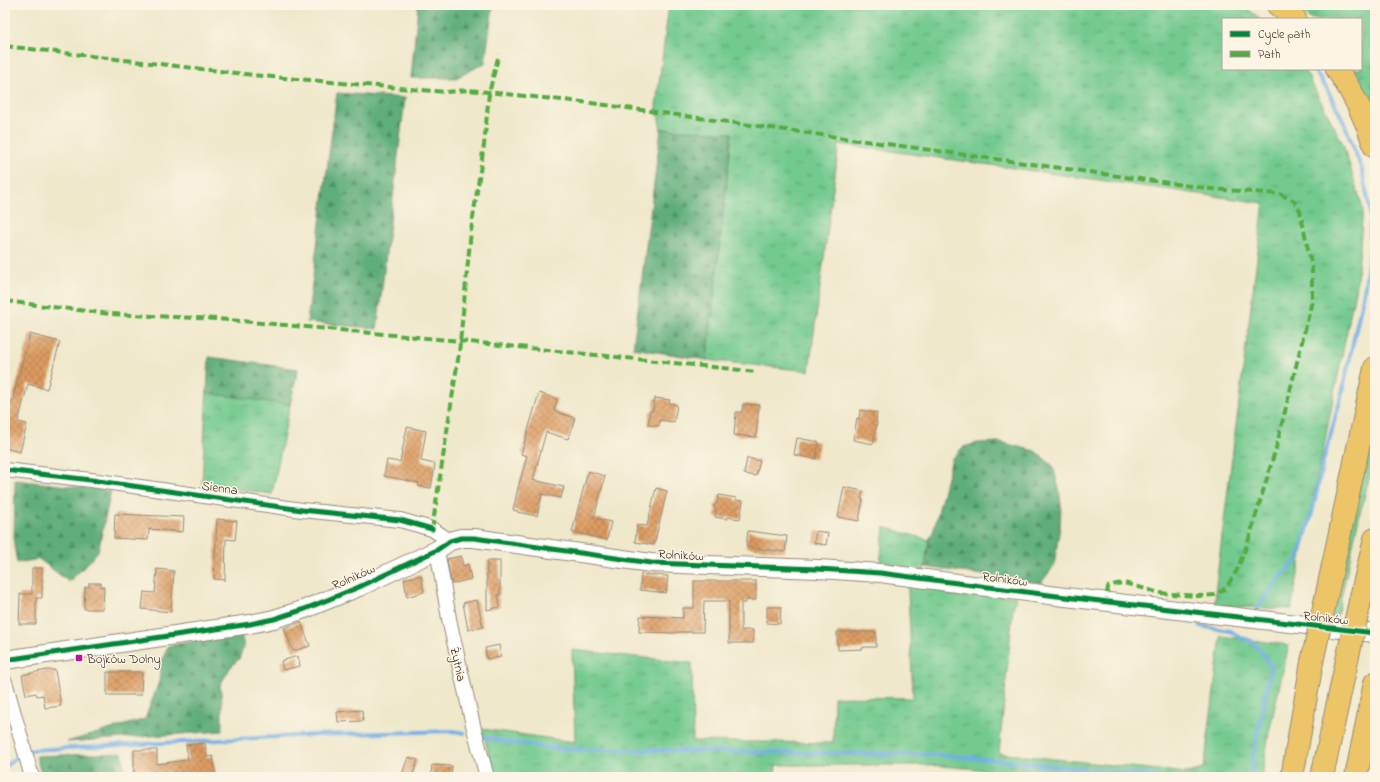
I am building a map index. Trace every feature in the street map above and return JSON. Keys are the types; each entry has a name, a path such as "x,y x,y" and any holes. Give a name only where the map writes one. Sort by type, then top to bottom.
{"highway":[{"path":"1278,5 1294,18"},
{"path":"1338,70 1349,88 1367,123 1375,147"},
{"path":"1292,777 1312,662 1375,368"},
{"path":"1322,777 1375,539"},
{"path":"1356,777 1375,683"}],"street":[{"name":"Sienna","path":"5,470 91,480 302,510 400,520 432,529 444,545"},
{"name":"Rolników","path":"5,660 250,624 274,619 304,609 359,587 461,538 474,538 651,563 818,569 880,573 1057,596 1375,633"},
{"name":"Żytnia","path":"444,545 450,624 473,725 487,777"},
{"path":"5,682 32,777"}],"green space":[{"path":"418,5 493,5 485,63 456,78 411,78"},
{"path":"669,5 1241,5 1256,15 1259,18 1222,18 1222,70 1304,70 1343,144 1363,209 1357,281 1291,609 1215,606 1216,585 1264,203 839,144 809,371 707,360 732,133 661,129 656,106"},
{"path":"1295,5 1375,5 1375,115 1356,75 1352,70 1362,70 1362,18 1309,18"},
{"path":"337,93 405,98 377,329 307,322"},
{"path":"661,129 732,133 707,360 633,348"},
{"path":"209,357 298,369 290,405 207,393"},
{"path":"207,387 290,405 272,494 202,484"},
{"path":"1375,415 1375,456 1359,517 1337,617 1330,617"},
{"path":"1000,442 1035,451 1053,466 1061,504 1060,526 1054,566 1041,583 925,567 929,540 933,532 952,458 963,447 978,443"},
{"path":"15,480 111,491 98,551 69,582 39,559 17,563 14,545"},
{"path":"884,527 929,540 922,583 1016,597 1013,609 999,753 1187,773 1204,769 1221,636 1289,645 1269,732 1262,777 1069,777 930,765 776,765 775,777 495,777 482,729 575,742 572,650 692,663 693,741 833,743 834,697 913,698 907,569 880,565"},
{"path":"230,634 241,635 244,646 239,659 230,668 220,685 222,702 222,731 67,742 145,719 159,682 161,663 168,646"},
{"path":"122,753 126,777 42,777 36,756"}],"building":[{"path":"30,334 60,342 47,389 28,384 18,422 27,424 20,452 5,448 5,427"},
{"path":"539,393 557,399 554,411 575,418 568,439 546,432 533,480 564,487 561,498 542,494 537,516 513,510 527,456 521,454"},
{"path":"655,398 670,400 669,403 677,405 674,422 660,420 659,426 648,425 650,411 653,411"},
{"path":"743,404 759,405 756,437 734,435 736,412 742,412"},
{"path":"860,410 877,413 873,444 853,440"},
{"path":"407,427 426,431 421,461 435,464 431,488 418,486 419,483 384,476 387,460 400,462"},
{"path":"797,438 819,442 816,459 794,455"},
{"path":"747,458 760,461 756,476 744,474"},
{"path":"588,471 605,476 594,518 611,522 607,540 572,532"},
{"path":"844,487 863,491 859,521 838,517"},
{"path":"656,488 667,491 654,545 635,542 637,525 647,526"},
{"path":"719,495 736,498 736,500 743,501 740,519 715,517 716,510 714,506 717,503"},
{"path":"115,514 184,517 183,532 149,529 148,540 114,538"},
{"path":"217,519 237,521 235,540 226,539 225,580 214,579"},
{"path":"748,531 787,536 785,552 746,547"},
{"path":"816,531 828,533 826,545 814,543"},
{"path":"461,556 463,566 468,564 471,579 452,584 447,559"},
{"path":"487,561 500,561 500,595 498,595 500,607 487,610"},
{"path":"32,568 42,568 42,598 36,598 36,624 19,624 20,594 32,594"},
{"path":"157,569 174,571 171,612 142,609 144,592 155,593"},
{"path":"641,574 668,576 666,593 640,590"},
{"path":"421,575 424,592 407,597 404,579"},
{"path":"694,581 756,581 756,600 746,600 746,603 741,603 741,630 753,630 753,643 729,643 729,601 704,601 703,632 639,632 640,616 683,618 683,608 694,608"},
{"path":"89,583 101,583 101,587 104,587 103,609 84,609 85,587 89,587"},
{"path":"477,600 483,627 468,630 463,603"},
{"path":"767,607 781,607 780,624 767,623"},
{"path":"301,622 310,646 293,651 284,628"},
{"path":"837,632 876,632 876,647 838,650"},
{"path":"499,645 501,657 487,659 485,648"},
{"path":"298,656 300,666 283,670 281,661"},
{"path":"55,670 61,706 45,708 43,695 37,696 36,693 26,695 22,675"},
{"path":"107,672 142,672 141,695 107,695"},
{"path":"362,710 363,721 338,722 337,712"},
{"path":"205,743 207,757 213,756 216,777 134,777 134,750 157,750 157,764 188,760 186,745"},
{"path":"408,757 418,760 412,777 401,777"},
{"path":"432,765 452,766 451,777 431,777"}],"waterway":[{"path":"1257,609 1280,577 1299,558 1342,393 1364,292 1370,249 1370,209 1362,170 1344,122 1327,89 1314,70"},
{"path":"1200,626 1230,631 1242,638 1252,641 1271,665 1250,777"},
{"path":"5,767 19,755 32,750 313,735 454,731 464,733"},
{"path":"480,736 506,742 560,749 943,755 1164,777"}],"marked path":[{"path":"5,46 262,76 446,92 468,90 591,103 1212,189 1280,194 1293,200 1300,211 1312,268 1312,301 1276,448 1247,545 1237,570 1226,588 1215,595 1197,596 1160,593 1124,583 1108,587 1106,602"},
{"path":"432,529 459,353 471,231 484,145 489,93 499,54"},
{"path":"5,301 110,314 218,319 460,341 756,372"}],"cycle path":[{"path":"5,470 91,480 302,510 400,520 432,529"},
{"path":"5,660 250,624 274,619 305,609 359,587 437,550 450,541 461,538 474,538 651,563 818,569 880,573 1057,596 1375,633"}],"place":[{"name":"Bojków Dolny","path":"79,658"}]}
